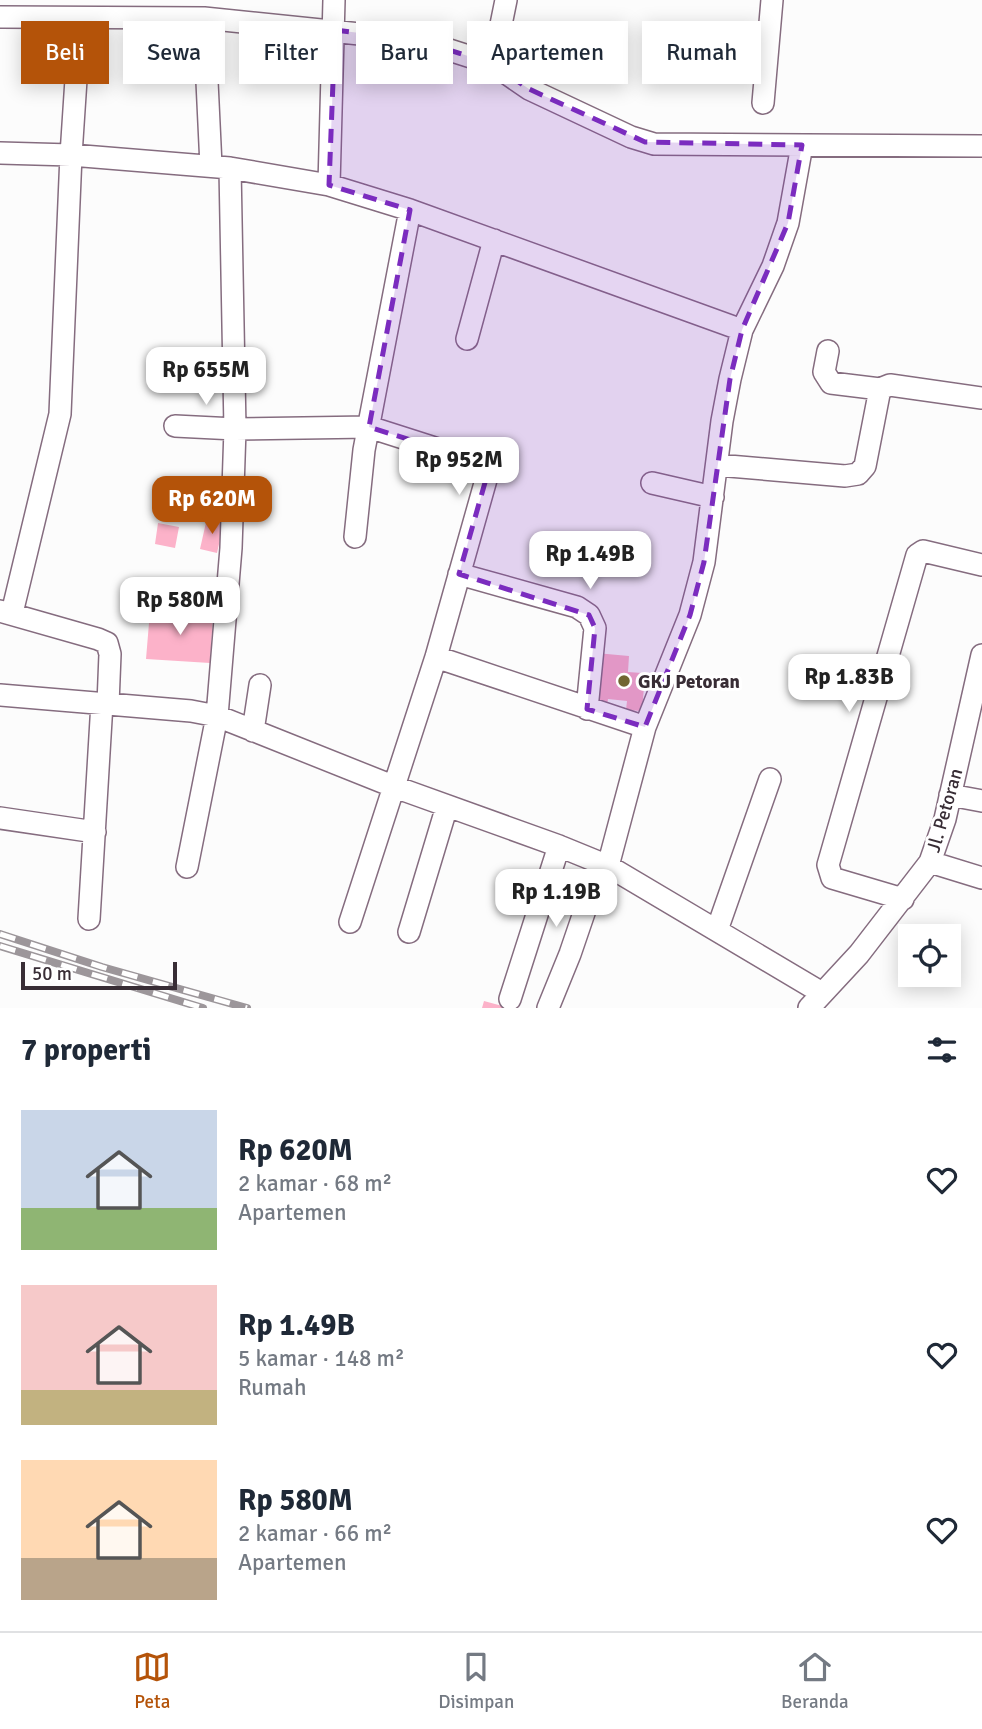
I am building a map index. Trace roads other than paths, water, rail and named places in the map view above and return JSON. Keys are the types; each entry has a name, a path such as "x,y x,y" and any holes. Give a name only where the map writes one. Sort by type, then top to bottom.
{"street":[{"path":"334,0 335,21"},
{"path":"502,21 506,0"},
{"path":"763,103 772,0"},
{"path":"0,17 204,18 239,21"},
{"path":"187,867 217,716 231,548 235,429 221,167 204,18"},
{"path":"80,19 71,155 60,414 6,612 98,639 107,643 110,654 89,919"},
{"path":"342,31 418,40 467,56"},
{"path":"329,185 333,84"},
{"path":"522,84 645,142 668,145 982,146"},
{"path":"548,1008 604,865 645,727 690,615 704,562 724,411 742,330 773,266 788,223 802,145"},
{"path":"0,153 71,155 221,167 329,185 410,210 742,330"},
{"path":"355,537 364,450 410,210"},
{"path":"467,339 494,240"},
{"path":"828,351 824,373 831,383 880,389 890,385 982,398"},
{"path":"717,465 858,474 864,466 880,389"},
{"path":"175,426 235,429 369,427 498,463 459,574 436,657 350,922"},
{"path":"652,483 713,497"},
{"path":"903,899 835,879 830,875 828,865 917,555 923,551 982,565"},
{"path":"459,574 577,607 589,615 595,628 587,709"},
{"name":"Jl. Petoran","path":"816,1000 859,954 930,862 975,721 982,655"},
{"path":"436,657 645,727"},
{"path":"253,731 260,685"},
{"path":"0,695 191,711 217,716 395,787 604,865 717,930 816,1000"},
{"path":"717,930 770,779"},
{"path":"950,795 982,801"},
{"path":"409,932 447,807"},
{"path":"0,818 95,832"},
{"path":"510,999 559,846"},
{"path":"930,862 982,878"}],"railway":[{"path":"0,934 102,967 247,1008"},
{"path":"0,946 203,1008"}],"place":[{"name":"GKJ Petoran","path":"624,681"}]}
